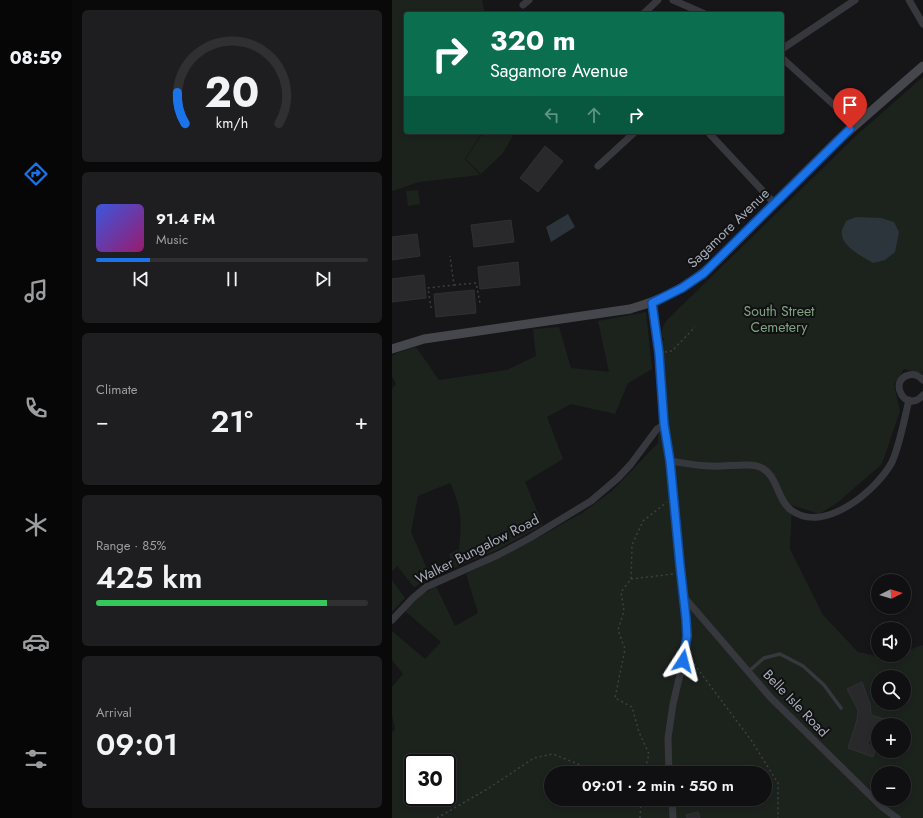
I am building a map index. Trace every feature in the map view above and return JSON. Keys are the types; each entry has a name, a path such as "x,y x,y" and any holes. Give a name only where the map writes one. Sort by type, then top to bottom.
{"main road":[{"name":"Sagamore Avenue","path":"392,349 424,339 616,311 652,303 682,288 704,273 855,124 923,66"}],"street":[{"path":"523,5 529,0"},
{"path":"645,12 658,0"},
{"path":"673,0 701,12"},
{"path":"784,48 855,0"},
{"path":"909,0 923,24"},
{"path":"784,60 855,124"},
{"path":"598,166 634,134"},
{"path":"710,134 774,203"},
{"path":"652,303 659,353 664,424 670,461 687,636 685,653 673,704 668,738 669,766"},
{"path":"923,380 918,375 914,374 902,379 900,383 900,392 905,399 918,400 923,395"},
{"path":"670,461 695,466 757,466 767,472 777,486 783,500 791,510 802,515 819,518 838,513 878,482 892,462 909,400"},
{"name":"Walker Bungalow Road","path":"392,620 426,587 498,555 542,531 591,501 618,478 631,464 657,429 664,424"},
{"name":"Belle Isle Road","path":"684,597 771,698 882,808 897,818"},
{"path":"672,806 673,818"}],"lane":[{"path":"748,672 764,658 780,654 803,666 824,685 841,708"}],"path":[{"path":"450,256 454,285"},
{"path":"431,308 428,288 454,285 476,283 480,303"},
{"path":"659,353 672,351 695,327"},
{"path":"646,766 649,754 639,732 632,707 614,698 625,649 618,630 624,610 621,592 631,579 632,545 643,521 673,497"},
{"path":"631,579 681,573"},
{"path":"685,653 751,740 778,783 778,818"},
{"path":"437,818 489,788 534,758 552,754 582,766"},
{"path":"640,806 640,818"}],"green space":[{"path":"392,0 482,0 485,12 404,12 404,134 483,134 479,137 465,159 480,175 419,182 392,191"},
{"name":"South Street Cemetery","path":"923,77 923,374 904,369 894,385 900,411 882,464 837,503 819,514 792,505 790,549 823,615 858,652 871,655 871,662 911,662 911,649 922,645 923,646 923,818 392,818 392,733 395,729 392,715 392,687 403,674 392,660 392,631 425,659 441,642 405,611 422,595 436,586 455,626 478,613 466,574 530,542 582,513 612,491 658,443 661,341 665,340 661,336 663,327 667,320 860,132"},
{"path":"484,134 514,134 503,153 481,174 466,159 480,137"},
{"path":"418,190 420,204 408,206 406,191"},
{"path":"646,312 652,369 628,383 615,414 571,404 547,417 563,459 525,482 543,525 497,550 452,569 449,554 459,549 461,523 457,500 450,483 418,496 411,532 431,578 414,587 397,566 392,571 392,389 396,384 392,376 392,356 399,352 416,347 439,380 507,370 536,356 533,329 559,327 571,368 609,372 598,321"},
{"path":"392,580 405,598 392,612"}],"shaded area":[{"path":"568,214 575,227 551,242 546,227"},
{"path":"856,217 881,218 894,222 899,232 895,252 885,260 873,263 852,250 844,241 842,230 846,221"}],"building":[{"path":"545,146 563,161 538,192 520,178"},
{"path":"511,220 514,242 474,247 471,225"},
{"path":"417,234 420,256 392,260 392,237"},
{"path":"518,262 520,285 480,289 478,267"},
{"path":"424,275 426,298 392,302 392,279"},
{"path":"474,290 476,313 436,317 434,294"},
{"path":"862,682 870,704 871,715 881,718 871,718 871,737 867,744 871,746 871,756 848,748 857,720 858,710 847,689"},
{"path":"698,812 700,818 687,818 686,815"}],"route":[{"path":"683,661 687,636 686,619 670,461 664,424 659,353 652,303 682,288 704,273 850,129"}]}
